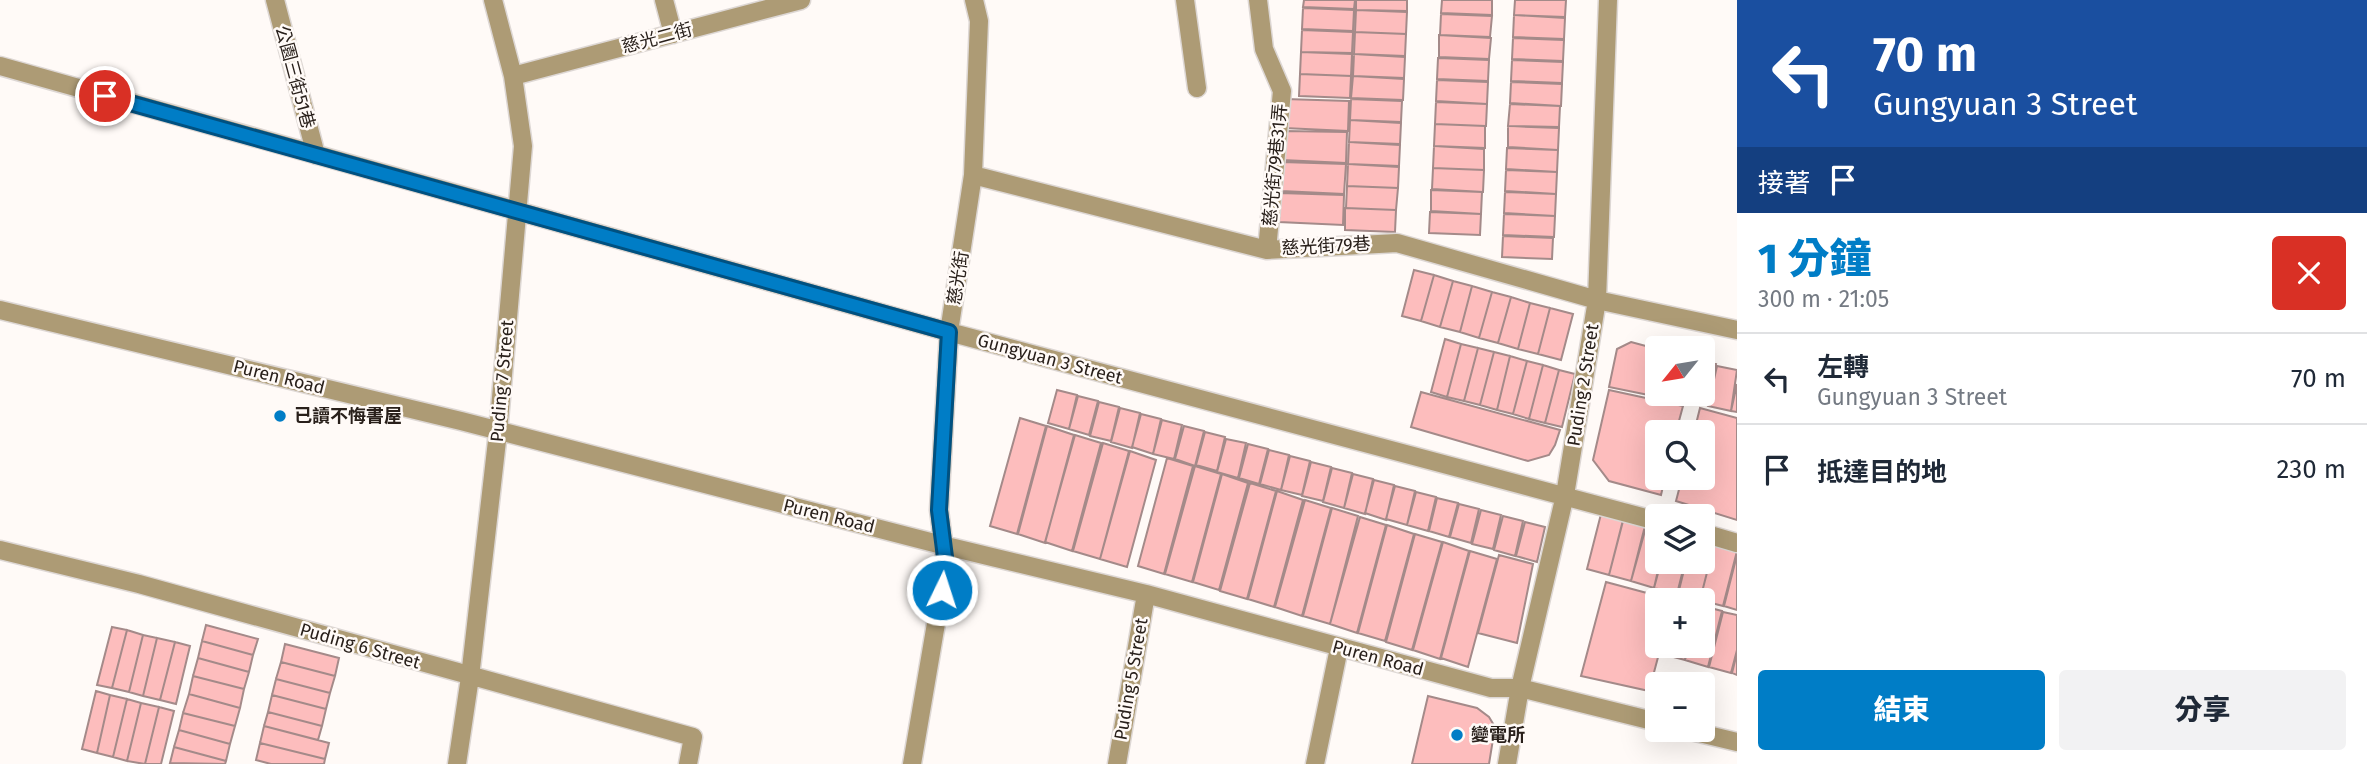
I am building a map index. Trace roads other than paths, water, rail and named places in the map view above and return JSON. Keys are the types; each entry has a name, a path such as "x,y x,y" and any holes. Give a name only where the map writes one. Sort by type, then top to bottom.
{"street":[{"name":"公園三街51巷","path":"275,0 316,155"},
{"name":"Puding 7 Street","path":"457,764 470,677 498,432 523,146 513,76 493,0"},
{"path":"664,0 673,34"},
{"name":"慈光二街","path":"513,76 801,0"},
{"name":"慈光街","path":"912,764 946,565 939,510 949,332 973,175 979,22 974,0"},
{"path":"1185,0 1197,88"},
{"name":"慈光街79巷31弄","path":"1258,0 1264,49 1282,90 1267,250"},
{"name":"Puding 2 Street","path":"1507,764 1520,688 1565,495 1597,300 1608,0"},
{"name":"Gungyuan 3 Street","path":"0,66 949,332 1645,518"},
{"name":"慈光街79巷","path":"973,175 1267,250 1397,243 1597,300 1737,330"},
{"name":"Puren Road","path":"0,310 1146,594 1491,688 1520,688 1645,719"},
{"path":"1715,537 1737,543"},
{"name":"Puding 6 Street","path":"0,550 139,584 693,737 688,764"},
{"name":"Puding 5 Street","path":"1117,764 1146,594"},
{"path":"1315,764 1339,648"},
{"path":"1715,737 1737,742"}],"place":[{"name":"已讀不悔書屋","path":"280,416"},
{"name":"變電所","path":"1457,735"}]}
